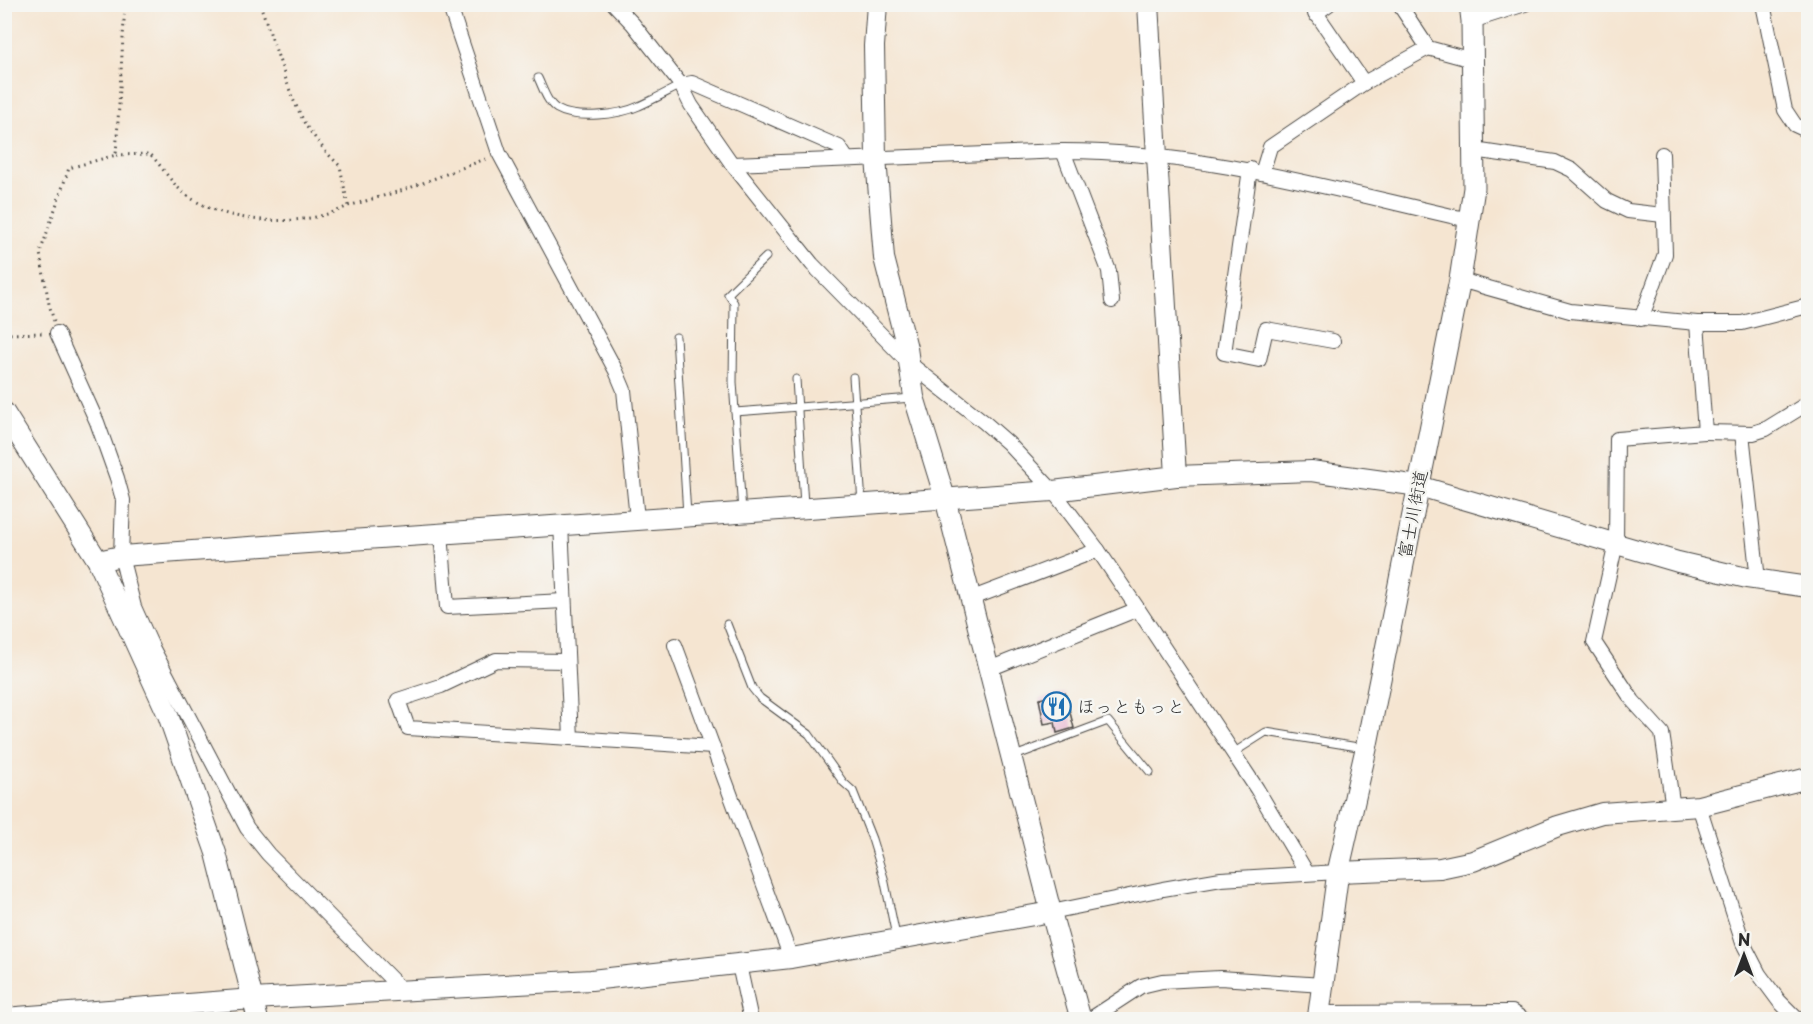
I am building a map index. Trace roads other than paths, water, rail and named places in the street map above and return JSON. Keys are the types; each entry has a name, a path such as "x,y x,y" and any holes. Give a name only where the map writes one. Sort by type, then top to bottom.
{"main road":[{"name":"富士川街道","path":"1318,1016 1338,872 1366,749 1460,280 1474,188 1471,13"}],"street":[{"path":"449,4 499,153 624,390 637,519"},
{"path":"614,4 633,24 681,85 691,105 732,164 812,264 909,363 1008,443 1053,490 1138,609 1233,753 1307,873"},
{"path":"877,4 874,46 876,158 884,258 909,363 914,397 945,498 1051,912 1081,1020"},
{"path":"1148,4 1176,476"},
{"path":"1329,4 1312,9 1365,83"},
{"path":"1399,4 1428,48 1472,60"},
{"path":"1471,13 1525,4"},
{"path":"1763,4 1785,110 1795,125 1809,131"},
{"path":"1333,341 1266,329 1259,360 1224,353 1256,171 1269,147 1365,83 1428,48"},
{"path":"681,85 692,83 839,147 847,159"},
{"path":"1474,150 1555,162 1572,170 1607,201 1628,211 1663,215"},
{"path":"1064,151 1109,271 1112,301"},
{"path":"732,164 1109,151 1256,171 1469,220"},
{"path":"1641,319 1665,254 1662,154"},
{"path":"1460,280 1570,311 1641,319 1697,323 1742,322 1809,306"},
{"path":"1697,323 1705,432"},
{"path":"57,333 97,422 117,478 123,500 121,556 134,607 153,649 248,828 268,854 402,990"},
{"path":"1673,808 1662,734 1634,701 1594,642 1616,543 1617,439 1705,432 1742,434 1766,429 1796,410 1809,405"},
{"path":"4,412 98,561 168,715 216,854 258,1020"},
{"path":"1742,434 1758,580"},
{"path":"98,561 121,556 1053,490 1176,476 1311,471 1419,486 1678,562 1758,580 1809,587"},
{"path":"561,524 571,738"},
{"path":"441,533 447,607 564,601"},
{"path":"970,599 1098,550"},
{"path":"989,669 1138,609"},
{"path":"675,645 791,958"},
{"path":"567,661 496,660 441,686 398,700 408,728 713,747"},
{"path":"4,1018 253,999 591,980 739,965 791,958 1051,912 1221,879 1440,868 1473,861 1558,826 1602,813 1699,806 1809,778"},
{"path":"1699,806 1743,943 1759,974 1798,1020"},
{"path":"739,965 752,1020"},
{"path":"1089,1020 1141,986 1162,981 1220,978 1323,985"},
{"path":"1318,1016 1490,1016 1512,1012 1524,1020"}],"lane":[{"path":"538,78 547,97 556,108 570,114 602,115 637,107 681,85"},
{"path":"742,512 733,382 734,303 728,294 766,257"},
{"path":"676,337 687,515"},
{"path":"853,377 862,503"},
{"path":"796,379 805,507"},
{"path":"735,412 914,397"},
{"path":"727,624 752,688 760,698 809,734 843,782 853,791 875,848 897,939"},
{"path":"1012,757 1108,721 1150,772"},
{"path":"1233,753 1266,732 1366,749"}],"place":[{"name":"ほっともっと","path":"1056,707"}]}
